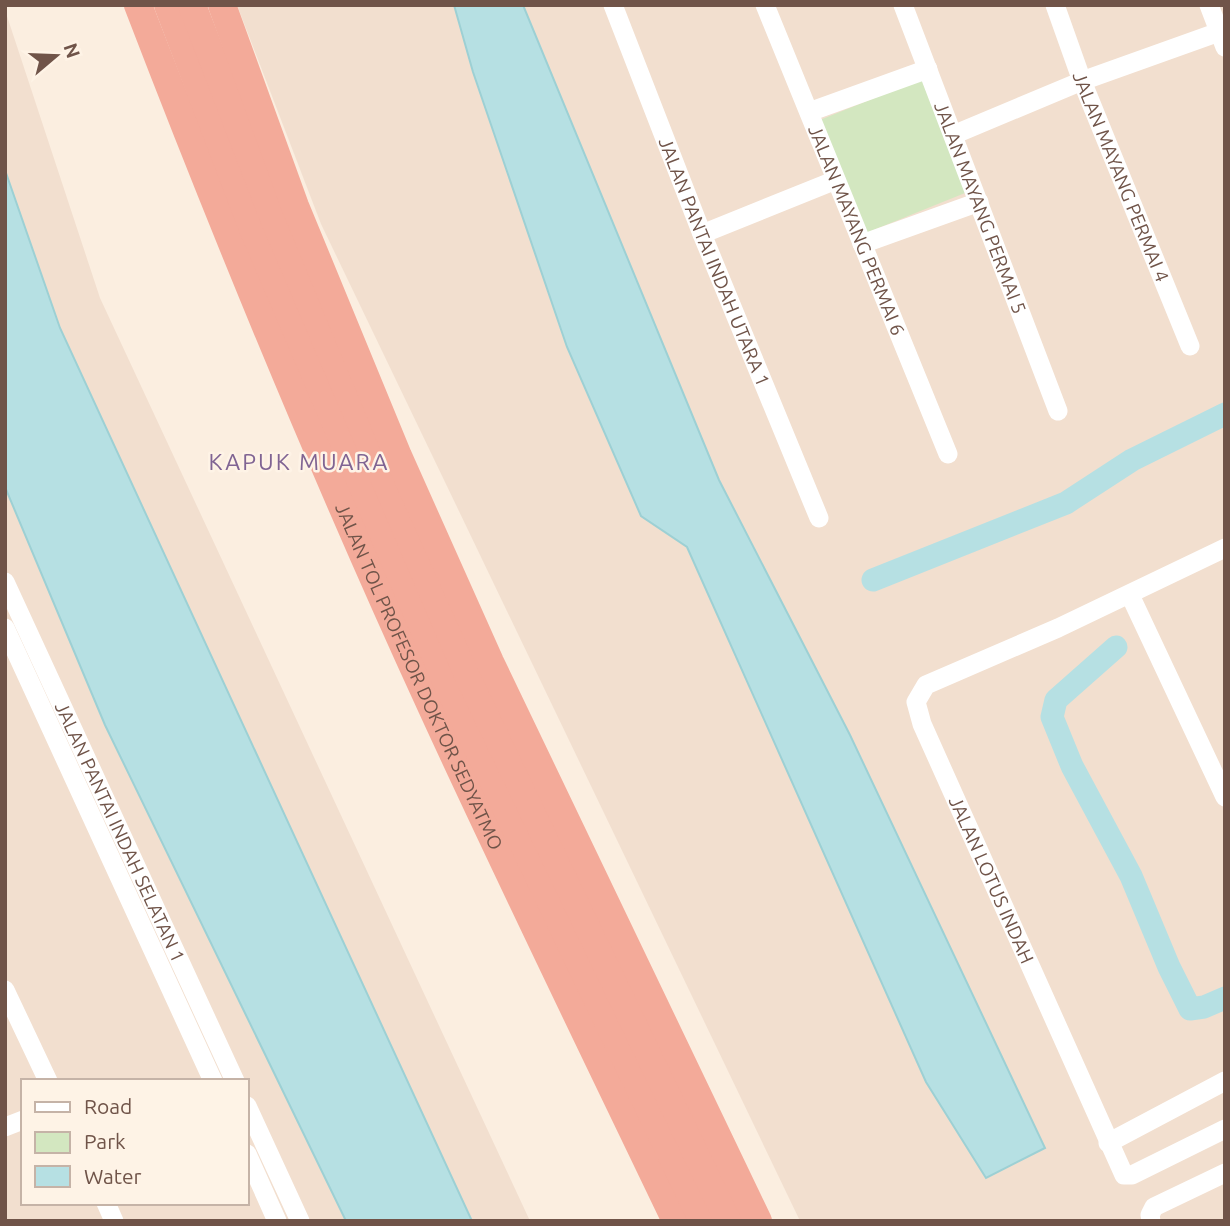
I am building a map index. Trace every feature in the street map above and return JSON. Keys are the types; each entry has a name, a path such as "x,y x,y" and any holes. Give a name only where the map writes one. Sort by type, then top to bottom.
{"highway":[{"name":"JALAN TOL PROFESOR DOKTOR SEDYATMO","path":"138,5 335,491 432,707 676,1221"},
{"name":"JALAN TOL PROFESOR DOKTOR SEDYATMO","path":"167,5 251,226 450,690 703,1221"},
{"path":"192,5 273,216 469,677 729,1221"},
{"path":"222,5 295,206 398,456 495,674 758,1221"}],"street":[{"name":"JALAN PANTAI INDAH UTARA 1","path":"613,5 702,234 819,518"},
{"name":"JALAN MAYANG PERMAI 6","path":"765,5 948,454"},
{"name":"JALAN MAYANG PERMAI 5","path":"903,5 1058,411"},
{"name":"JALAN MAYANG PERMAI 4","path":"1055,5 1082,81 1190,346"},
{"path":"953,135 1082,81 1222,40 1209,5"},
{"path":"809,112 928,69"},
{"path":"702,234 836,180"},
{"path":"862,244 979,202"},
{"name":"JALAN LOTUS INDAH","path":"1225,548 1130,595 926,685 916,702 922,724 1108,1143 1126,1176 1225,1129"},
{"name":"JALAN PANTAI INDAH SELATAN 1","path":"5,582 10,622 212,1079"},
{"path":"1130,595 1225,797"},
{"name":"JALAN PANTAI INDAH SELATAN 1","path":"10,622 234,1079"},
{"path":"5,990 47,1079"},
{"path":"1108,1143 1225,1081"},
{"path":"248,1107 300,1221"},
{"path":"248,1156 277,1221"},
{"path":"1151,1216 1157,1205 1225,1173"},
{"path":"107,1205 114,1221"}],"shaded area":[{"path":"237,5 1225,5 1225,1221 800,1221 321,224"},
{"path":"5,10 100,298 530,1221 5,1221"}],"green space":[{"path":"924,78 970,191 861,235 815,122"}],"water":[{"path":"454,5 523,5 719,480 850,735 1045,1148 986,1178 926,1082 687,547 641,516 567,347 473,72"},
{"path":"5,170 60,328 472,1221 346,1221 105,725 5,487"}],"waterway":[{"path":"873,580 1066,503 1132,460 1225,414"},
{"path":"1116,647 1056,700 1052,717 1072,766 1131,876 1169,967 1190,1009 1204,1007 1225,998"}],"district":[{"name":"KAPUK MUARA","path":"299,461"}]}
